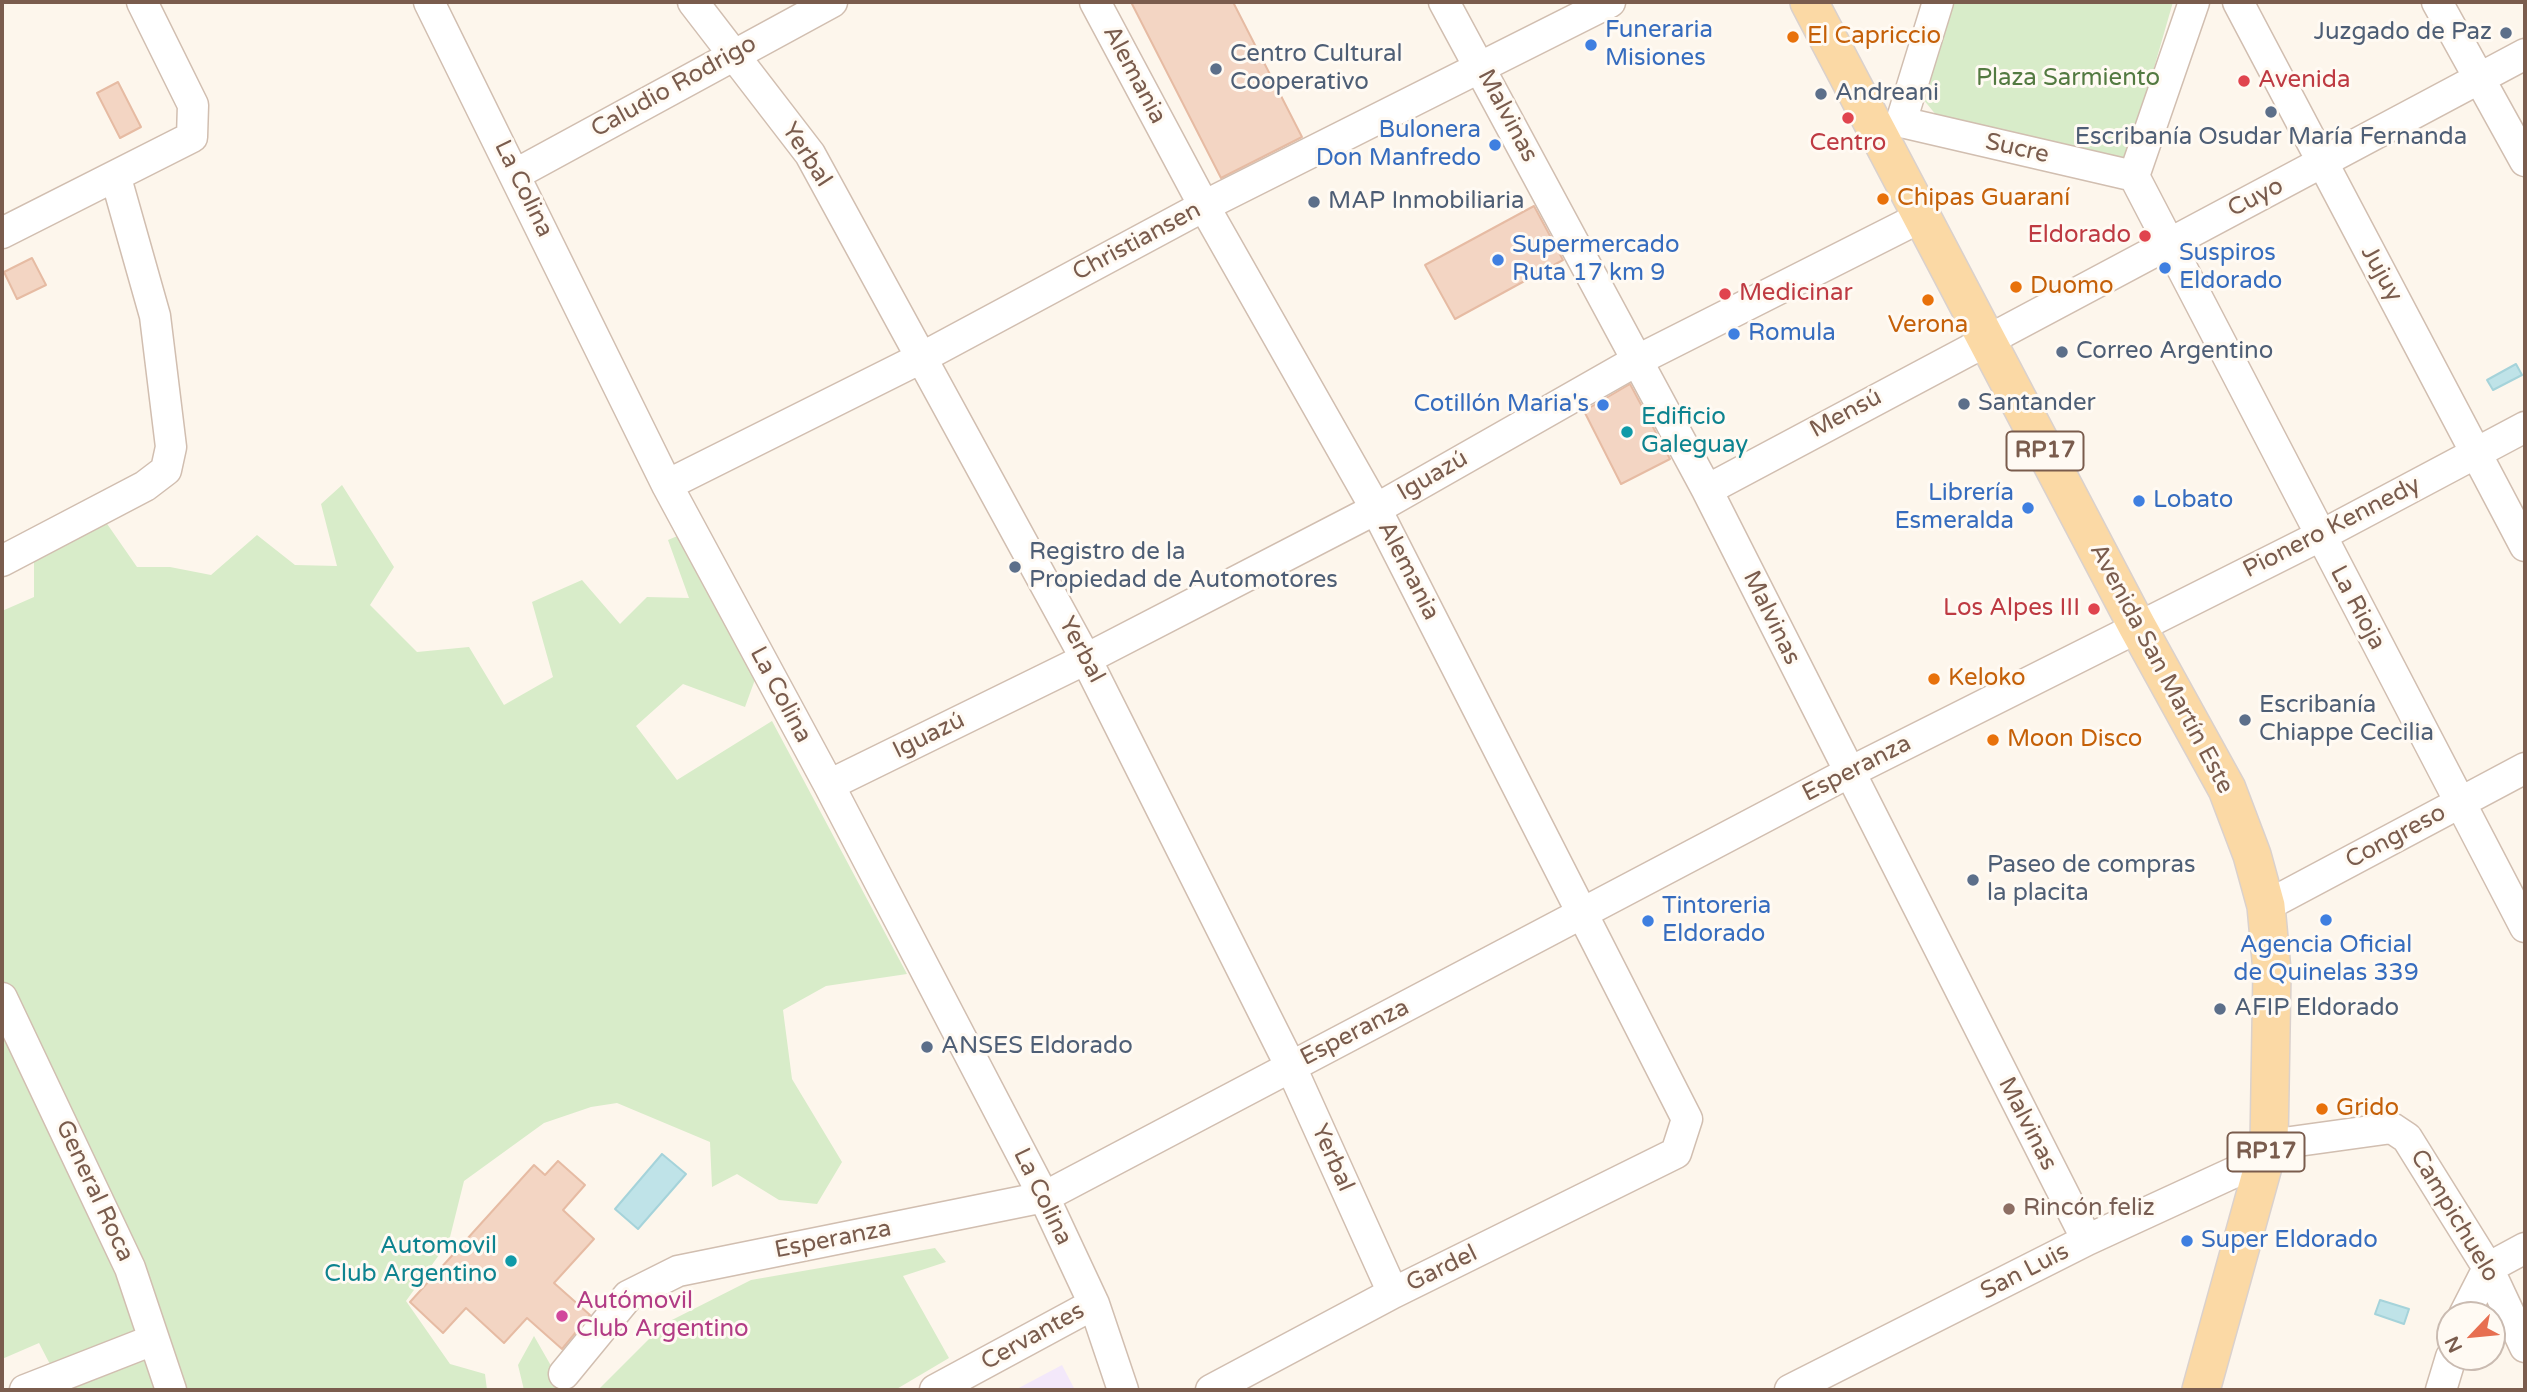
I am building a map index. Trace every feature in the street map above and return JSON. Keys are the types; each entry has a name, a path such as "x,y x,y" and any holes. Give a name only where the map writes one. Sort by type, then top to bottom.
{"main road":[{"name":"Avenida San Martín Este","path":"1809,2 1889,128 1921,217 2137,626 2227,789 2252,855 2266,906 2272,971 2266,1152 2201,1390"}],"street":[{"path":"2,233 116,178 192,137 193,105 142,2"},
{"name":"La Colina","path":"429,2 667,485 829,785 1044,1197 1094,1304 1123,1390"},
{"name":"Yerbal","path":"693,2 810,153 1086,659 1291,1067 1393,1293"},
{"name":"Caludio Rodrigo","path":"516,174 832,2"},
{"name":"Alemania","path":"1095,2 1204,206 1376,509 1581,916 1687,1119 1676,1153"},
{"name":"Malvinas","path":"1444,2 1481,66 1707,490 1848,773 2087,1240"},
{"name":"Christiansen","path":"667,485 921,358 1204,206 1610,2"},
{"path":"1889,128 1938,2"},
{"path":"2134,176 2194,2"},
{"name":"Jujuy","path":"2238,2 2321,164 2477,451 2525,546"},
{"path":"2437,2 2525,161"},
{"name":"Cuyo","path":"1986,339 2525,54"},
{"name":"Sucre","path":"1889,128 2134,176"},
{"name":"La Rioja","path":"2134,176 2525,927"},
{"path":"2,561 145,486 166,470 172,447 155,316 116,178"},
{"name":"Iguazú","path":"829,785 1086,659 1376,509 1636,361 1921,217"},
{"name":"Mensú","path":"1707,490 1986,339"},
{"name":"Pionero Kennedy","path":"2137,626 2320,536 2525,427"},
{"name":"Esperanza","path":"564,1374 628,1296 678,1271 1044,1197 1848,773 2137,626"},
{"name":"Congreso","path":"2266,906 2525,768"},
{"name":"General Roca","path":"2,998 130,1268 171,1390"},
{"name":"Campichuelo","path":"2266,1152 2392,1128 2407,1138 2487,1268 2525,1347"},
{"name":"San Luis","path":"1790,1390 1843,1376 2087,1240 2266,1152"},
{"name":"Gardel","path":"1211,1390 1393,1293 1676,1153"},
{"path":"2471,1301 2487,1268 2525,1248"},
{"name":"Cervantes","path":"935,1390 1094,1304"},
{"path":"24,1390 153,1340"},
{"path":"2441,1390 2447,1371"}],"shaded area":[{"path":"1062,1365 1075,1390 1015,1390"}],"green space":[{"name":"Plaza Sarmiento","path":"1946,2 2173,2 2128,158 2101,168 1946,127 1918,93"},
{"path":"342,485 394,567 370,605 417,652 469,647 504,705 553,677 532,602 582,580 620,624 647,597 689,598 668,540 682,534 757,674 745,707 683,684 636,726 677,780 772,721 907,974 826,986 783,1010 792,1079 842,1162 817,1204 779,1200 737,1174 712,1187 710,1142 617,1103 591,1107 544,1123 464,1181 449,1241 406,1301 450,1364 485,1374 487,1390 53,1390 54,1372 39,1343 2,1359 2,611 34,597 34,545 103,518 137,567 170,567 211,575 257,535 295,565 337,566 321,504"},
{"path":"935,1248 946,1262 903,1276 949,1358 895,1390 598,1390 664,1324 751,1280"},
{"path":"534,1336 554,1371 558,1390 524,1390 518,1365"}],"water":[{"path":"2516,364 2522,375 2493,390 2487,380"},
{"path":"662,1154 686,1174 638,1229 615,1209"},
{"path":"2380,1300 2409,1309 2404,1324 2375,1314"}],"building":[{"name":"Centro Cultural Cooperativo","path":"1131,2 1233,2 1302,137 1221,178"},
{"path":"118,82 141,127 120,138 97,93"},
{"name":"Supermercado Ruta 17 km 9","path":"1534,206 1563,260 1455,319 1425,265"},
{"path":"32,258 46,285 17,299 4,272"},
{"name":"Edificio Galeguay","path":"1630,384 1670,459 1621,484 1584,411"},
{"name":"Automovil Club Argentino","path":"558,1161 585,1185 563,1210 594,1239 554,1283 590,1315 562,1349 527,1318 504,1343 466,1308 443,1333 410,1302 534,1165 545,1175"}],"place":[{"name":"Juzgado de Paz","path":"2506,33"},
{"name":"El Capriccio","path":"1793,37"},
{"name":"Funeraria Misiones","path":"1591,45"},
{"name":"Centro Cultural Cooperativo","path":"1216,69"},
{"name":"Avenida","path":"2244,81"},
{"name":"Andreani","path":"1821,94"},
{"name":"Escribanía Osudar María Fernanda","path":"2271,112"},
{"name":"Centro","path":"1848,118"},
{"name":"Bulonera Don Manfredo","path":"1495,145"},
{"name":"Chipas Guaraní","path":"1883,199"},
{"name":"MAP Inmobiliaria","path":"1314,202"},
{"name":"Eldorado","path":"2145,236"},
{"name":"Supermercado Ruta 17 km 9","path":"1498,260"},
{"name":"Suspiros Eldorado","path":"2165,268"},
{"name":"Duomo","path":"2016,287"},
{"name":"Medicinar","path":"1725,294"},
{"name":"Verona","path":"1928,300"},
{"name":"Romula","path":"1734,334"},
{"name":"Correo Argentino","path":"2062,352"},
{"name":"Santander","path":"1964,404"},
{"name":"Cotillón Maria's","path":"1603,405"},
{"name":"Edificio Galeguay","path":"1627,432"},
{"name":"Lobato","path":"2139,501"},
{"name":"Librería Esmeralda","path":"2028,508"},
{"name":"Registro de la Propiedad de Automotores","path":"1015,567"},
{"name":"Los Alpes III","path":"2094,609"},
{"name":"Keloko","path":"1934,679"},
{"name":"Escribanía Chiappe Cecilia","path":"2245,720"},
{"name":"Moon Disco","path":"1993,740"},
{"name":"Paseo de compras la placita","path":"1973,880"},
{"name":"Agencia Oficial de Quinelas 339","path":"2326,920"},
{"name":"Tintoreria Eldorado","path":"1648,921"},
{"name":"AFIP Eldorado","path":"2220,1009"},
{"name":"ANSES Eldorado","path":"927,1047"},
{"name":"Grido","path":"2322,1109"},
{"name":"Rincón feliz","path":"2009,1209"},
{"name":"Super Eldorado","path":"2187,1241"},
{"name":"Automovil Club Argentino","path":"511,1261"},
{"name":"Autómovil Club Argentino","path":"562,1316"}]}
